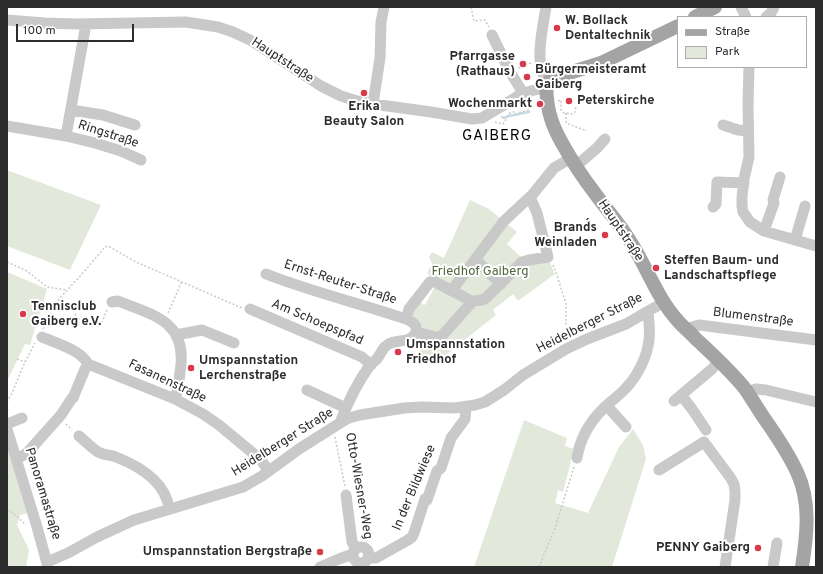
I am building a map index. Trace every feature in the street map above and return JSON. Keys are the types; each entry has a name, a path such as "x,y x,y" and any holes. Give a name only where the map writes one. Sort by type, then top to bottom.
{"main road":[{"path":"698,16 715,7"},
{"path":"548,84 556,77 609,60 677,26"},
{"name":"Hauptstraße","path":"548,84 548,106 552,123 573,162 630,241 664,302 679,322 719,361 747,392 772,429 798,473 805,495 807,521 803,560"}],"street":[{"path":"373,104 380,58 381,22 384,7"},
{"path":"546,7 540,56 542,71 548,84"},
{"path":"741,7 746,16"},
{"path":"767,16 771,13 774,7"},
{"name":"Hauptstraße","path":"7,20 54,24 186,22 210,26 228,30 253,42 305,76 331,91 350,99 373,104 472,119 485,117 523,94 548,84"},
{"name":"Ringstraße","path":"66,136 86,24"},
{"path":"490,30 509,70 523,94"},
{"path":"749,68 749,157 742,201 743,212 750,222 764,231 816,246"},
{"name":"Ringstraße","path":"71,110 103,115 135,125"},
{"name":"Ringstraße","path":"7,126 66,136 117,149 141,160"},
{"path":"722,126 748,131"},
{"path":"452,290 504,222 530,197 552,170 573,162 597,148 605,139"},
{"path":"764,231 774,203 773,200 780,177"},
{"path":"713,207 716,204 717,182 744,183"},
{"path":"416,332 440,338 472,302 485,300 523,262 548,257 537,213 530,197"},
{"path":"795,240 805,206"},
{"path":"476,260 501,284"},
{"name":"Ernst-Reuter-Straße","path":"266,274 316,292 406,319"},
{"path":"337,425 354,391 386,345 407,340 416,332 415,326 406,319 409,310 431,282 452,290 472,302"},
{"path":"112,302 118,301 158,318 168,325 176,335 180,344 181,353 179,384 175,399"},
{"name":"Heidelberger Straße","path":"47,564 97,537 127,523 169,508 235,489 252,482 299,449 337,425 360,415 404,408 422,407 451,409 480,404 490,400 528,372 568,348 621,326 664,302"},
{"name":"Am Schoepspfad","path":"250,309 362,357 371,365"},
{"path":"577,458 579,446 584,435 596,418 627,388 643,362 649,342 648,312"},
{"name":"Blumenstraße","path":"688,330 699,325 816,340"},
{"path":"176,335 202,330 234,343"},
{"name":"Fasanenstraße","path":"42,337 72,350 84,358 88,364 175,399 203,414 219,425 260,459 269,471"},
{"path":"706,430 692,409 677,398 719,361"},
{"path":"16,458 27,453 68,405 73,398 88,364"},
{"path":"747,392 750,390 759,389 816,402"},
{"path":"307,390 346,408"},
{"path":"607,406 626,427"},
{"name":"In der Bildwiese","path":"369,561 371,558 376,558 412,537 425,499 427,500 437,471 441,468 451,438 465,419 466,407"},
{"path":"7,424 22,418"},
{"name":"Panoramastraße","path":"7,429 47,564"},
{"path":"79,436 99,452 129,462 138,467 151,478 163,492 169,508"},
{"path":"660,470 704,442 730,476 734,484 736,500 724,567"},
{"name":"Otto-Wiesner-Weg","path":"346,495 354,552"},
{"path":"773,567 777,543"},
{"path":"320,567 354,552 360,547 365,548 368,551 369,561"}],"path":[{"path":"471,7 474,21 485,20 490,30"},
{"path":"518,70 516,65 519,68 530,63"},
{"path":"558,102 558,100 561,100 561,110 564,114 572,114 575,112 576,106"},
{"path":"491,121 503,124 510,113 514,112 515,114 530,110"},
{"path":"566,113 566,123 587,131"},
{"path":"548,257 556,272 566,304 566,344 568,348"},
{"path":"7,262 27,271 47,288 67,290"},
{"path":"169,310 182,282"},
{"path":"76,314 74,316 100,327 106,312"},
{"path":"18,359 24,362"},
{"path":"58,418 79,436"},
{"name":"Otto-Wiesner-Weg","path":"337,425 346,495"},
{"path":"539,567 554,531 577,458"},
{"path":"7,510 27,525 37,527"}],"green space":[{"path":"7,170 101,205 70,270 7,246"},
{"name":"Friedhof Gaiberg","path":"470,200 489,209 517,232 507,244 521,257 548,258 555,274 518,301 513,294 493,310 496,315 447,354 427,363 416,344 421,338 424,329 412,315 419,302 425,305 438,281 427,273 432,264 429,257 432,252 444,258"},
{"name":"Tennisclub Gaiberg e.V.","path":"7,272 47,289 30,345 25,344 7,381"},
{"path":"524,420 567,438 565,446 574,449 563,492 558,490 555,503 588,513 619,447 633,429 643,445 646,459 612,567 474,567"},
{"path":"7,448 28,513 20,515 17,525 29,550 26,567 7,567"}],"waterway":[{"path":"509,116 529,112"},
{"path":"502,117 504,118 508,116"}],"place":[{"name":"W. Bollack Dentaltechnik","path":"557,28"},
{"name":"Pfarrgasse (Rathaus)","path":"523,64"},
{"name":"Bürgermeisteramt Gaiberg","path":"527,77"},
{"name":"Erika Beauty Salon","path":"364,93"},
{"name":"Peterskirche","path":"569,101"},
{"name":"Wochenmarkt","path":"540,104"},
{"name":"Brand´s Weinladen","path":"605,235"},
{"name":"Steffen Baum- und Landschaftspflege","path":"656,268"},
{"name":"Tennisclub Gaiberg e.V.","path":"23,314"},
{"name":"Umspannstation Friedhof","path":"398,352"},
{"name":"Umspannstation Lerchenstraße","path":"191,368"},
{"name":"PENNY Gaiberg","path":"758,548"},
{"name":"Umspannstation Bergstraße","path":"320,552"}],"district":[{"name":"GAIBERG","path":"497,137"}]}
